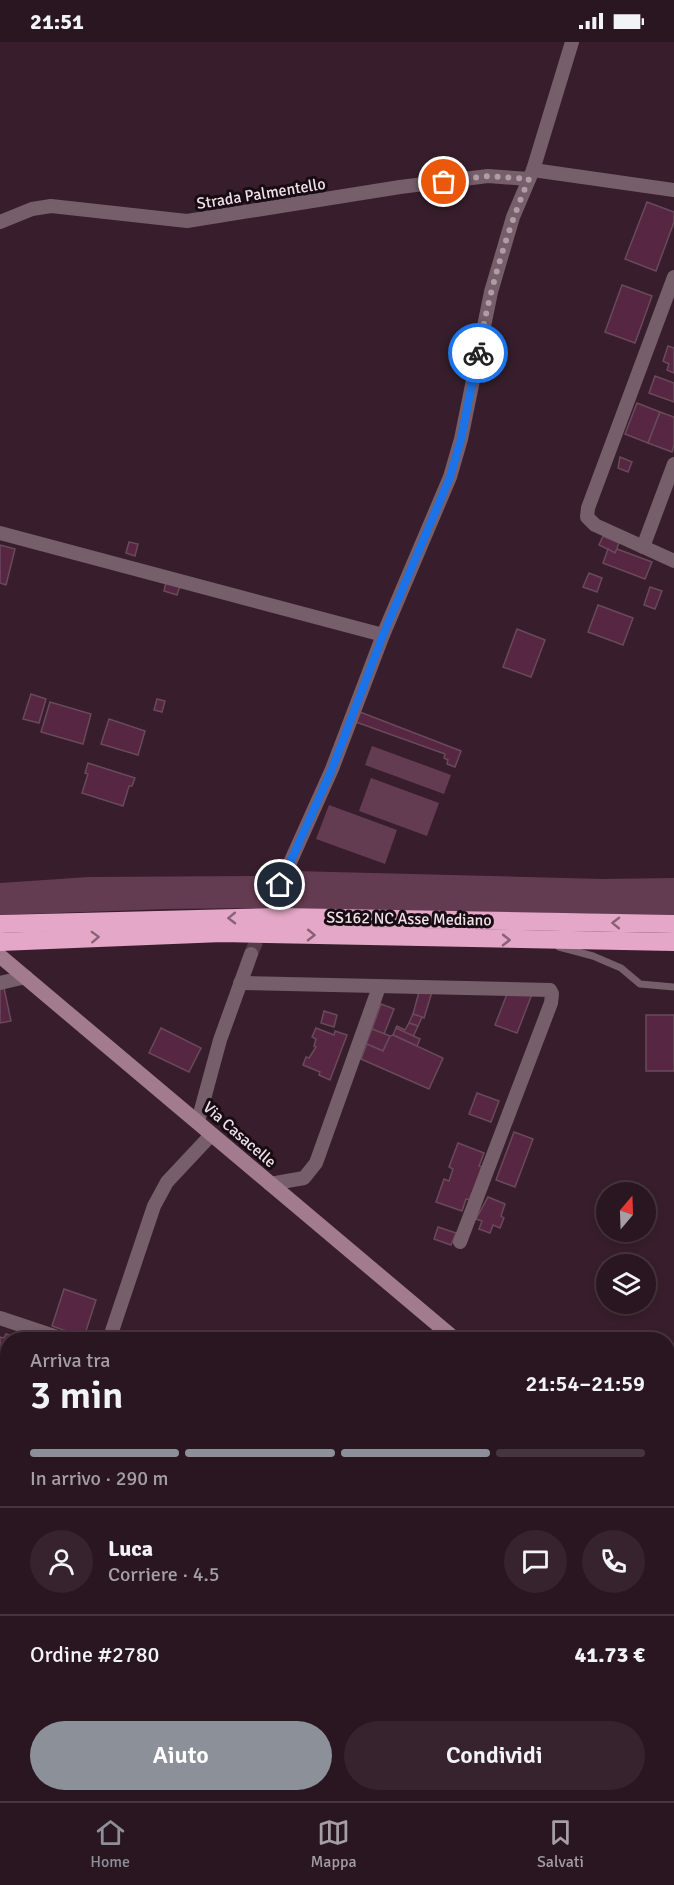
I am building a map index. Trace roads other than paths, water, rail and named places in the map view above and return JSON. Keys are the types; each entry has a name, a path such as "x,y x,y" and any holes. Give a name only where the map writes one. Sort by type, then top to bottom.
{"highway":[{"name":"SS162 NC Asse Mediano","path":"6,924 279,917 674,924"},
{"name":"SS162 NC Asse Mediano","path":"0,942 222,933 674,942"}],"street":[{"path":"280,885 332,769 383,635 450,477 461,439 491,292 513,217 531,175 572,42"},
{"name":"Strada Palmentello","path":"0,222 32,209 51,206 187,221 399,187 488,176 531,175 674,190"},
{"path":"674,277 588,508 587,517 595,525 674,561"},
{"path":"643,547 674,464"},
{"path":"0,533 383,635"},
{"path":"198,1121 220,1040 250,954"},
{"name":"Via Casacelle","path":"0,956 446,1332"},
{"path":"0,983 26,977"},
{"path":"240,983 543,988 550,990 552,994 547,1014 460,1242"},
{"path":"270,1184 304,1178 316,1163 379,987"},
{"path":"112,1332 154,1206 167,1182 212,1134"},
{"path":"0,1318 42,1332"}],"lane":[{"path":"534,940 593,956 621,968 640,984 674,987"}],"tunnel":[{"path":"251,954 280,885"}]}
